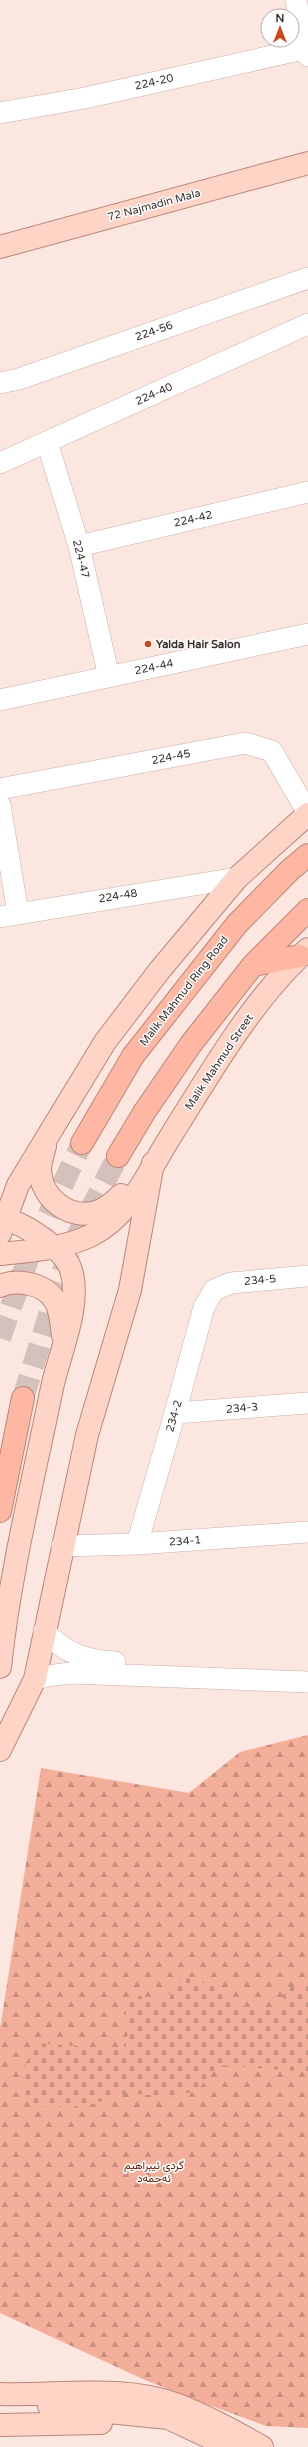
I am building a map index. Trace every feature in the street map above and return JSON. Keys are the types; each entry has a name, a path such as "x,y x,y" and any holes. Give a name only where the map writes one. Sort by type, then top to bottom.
{"highway":[{"name":"Malik Mahmud Ring Road","path":"82,1143 133,1056 237,924 290,870 308,855"},
{"path":"118,1156 145,1111 191,1044 253,965 308,910"},
{"path":"253,965 304,952"},
{"path":"0,1511 22,1398"}],"main road":[{"name":"72 Najmadin Mala","path":"0,247 308,163"},
{"path":"0,1667 11,1591 53,1385 73,1304 74,1287 71,1269 53,1247 39,1236 2,1224 9,1189 105,1042 159,971 237,878 308,814"},
{"name":"Malik Mahmud Street","path":"153,1163 241,1025 304,952"},
{"path":"47,1133 40,1170 43,1186 52,1199 64,1209 75,1212 96,1212 111,1205 153,1163"},
{"path":"0,1254 53,1247 92,1234 110,1221 135,1198 153,1163"},
{"path":"0,1750 35,1679 86,1435 130,1290 153,1163"},
{"path":"0,1286 19,1282 29,1283 53,1297 60,1313 64,1342"},
{"path":"0,2394 101,2393 138,2396 177,2404 262,2447"},
{"path":"0,2407 52,2406 168,2418 230,2447"},
{"path":"0,2425 78,2423 134,2426 167,2433 196,2447"}],"street":[{"path":"296,0 308,51"},
{"name":"224-20","path":"0,114 85,98 308,51"},
{"name":"224-56","path":"0,383 19,379 308,278"},
{"name":"224-40","path":"0,464 308,324"},
{"name":"224-47","path":"47,442 78,546 109,677"},
{"name":"224-42","path":"78,546 308,492"},
{"name":"224-44","path":"0,700 308,634"},
{"name":"224-45","path":"0,789 245,744 272,751 308,814"},
{"path":"0,805 9,915"},
{"name":"224-48","path":"9,915 237,878"},
{"name":"234-5","path":"214,1290 231,1283 308,1276"},
{"name":"234-2","path":"137,1544 204,1307 214,1290"},
{"name":"234-3","path":"175,1413 308,1403"},
{"name":"234-1","path":"62,1546 137,1544 308,1532"},
{"path":"44,1631 56,1643 90,1661 308,1668"},
{"path":"35,1679 46,1676 72,1673 308,1682"}],"green space":[{"name":"گردی ئیبراھیم ئەحمەد","path":"308,1735 308,2428 266,2426 217,2408 145,2380 0,2313 0,2029 41,1768 189,1793 240,1752"},
{"path":"187,1976 219,1988 245,2008 289,2010 280,1989 308,1984 308,2072 218,2065 197,2091 170,2097 128,2093 78,2108 30,2106 21,2076 35,2043 123,2049 129,2030 123,2016 132,1994 162,2001"}],"tunnel":[{"path":"0,1338 28,1259 82,1143"},
{"path":"23,1398 69,1252 118,1156"}],"place":[{"name":"Yalda Hair Salon","path":"148,644"}]}
